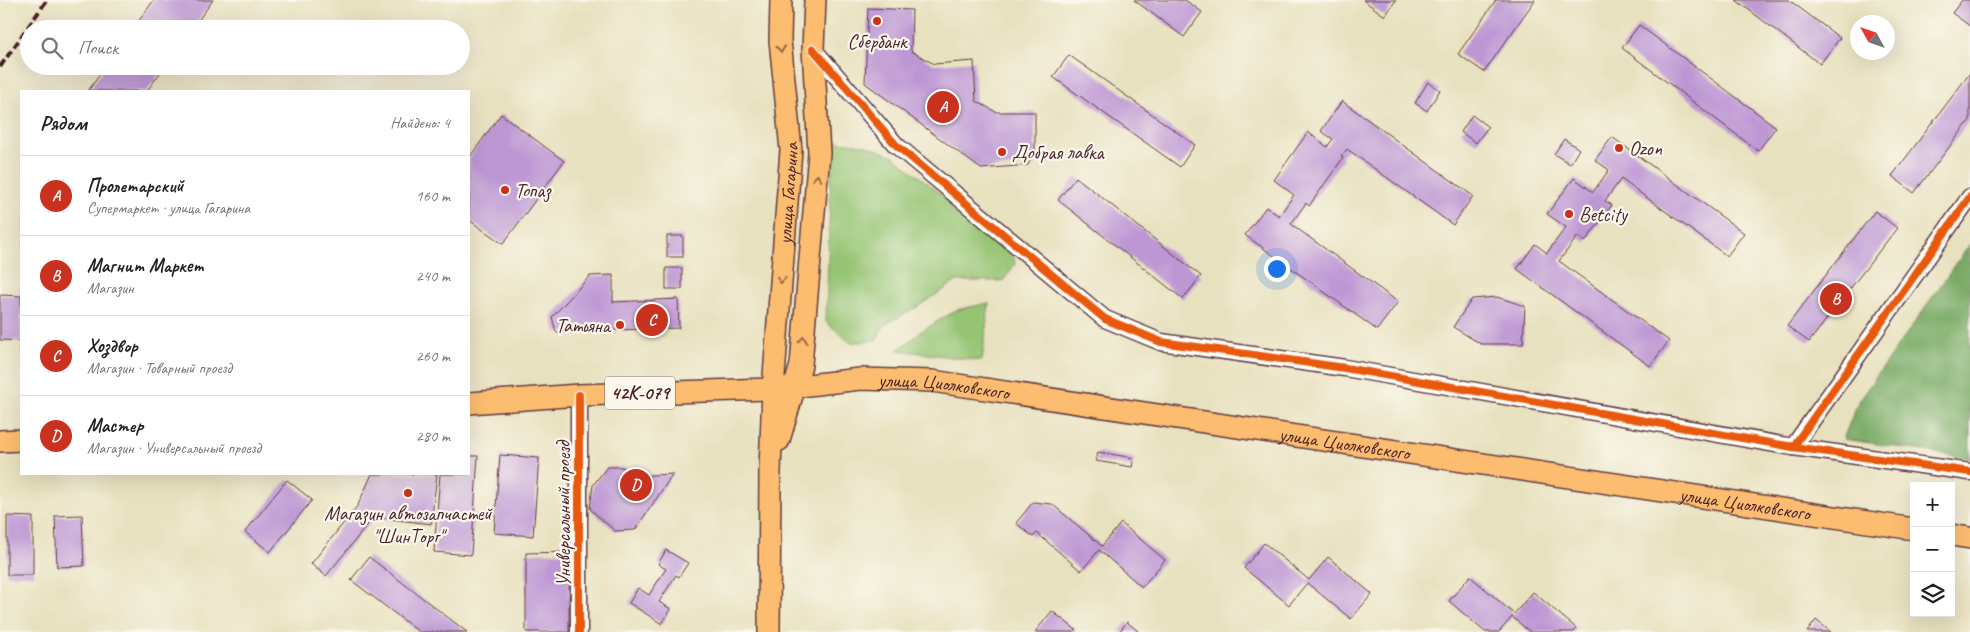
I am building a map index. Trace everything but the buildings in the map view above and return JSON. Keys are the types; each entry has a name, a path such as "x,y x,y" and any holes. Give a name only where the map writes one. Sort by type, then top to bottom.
{"main road":[{"name":"улица Гагарина","path":"770,471 773,389 791,150 780,40 782,0"},
{"name":"улица Гагарина","path":"770,471 801,366 819,153 813,49 815,0"},
{"name":"улица Циолковского","path":"773,389 860,379 932,381 1910,528"},
{"name":"42К-079","path":"470,403 578,395 773,389"},
{"path":"0,441 20,440"},
{"path":"769,632 770,471"},
{"path":"1955,536 1970,538"}],"street":[{"path":"813,49 896,144 1105,319 1161,342 1345,368 1793,447 1970,472"},
{"path":"1793,447 1970,197"},
{"name":"Универсальный проезд","path":"578,395 579,632"}],"green space":[{"path":"832,141 864,145 892,155 1013,251 1015,264 1003,281 957,281 917,307 884,325 877,340 851,343 826,322"},
{"path":"1970,244 1970,458 1843,439 1858,402"},
{"path":"989,303 982,361 898,350 922,331 956,310"}],"railway":[{"path":"33,20 47,0"},
{"path":"0,67 20,38"}],"cycle path":[{"path":"813,49 896,145 1105,319 1161,342 1345,368 1793,447 1970,472"},
{"path":"1793,447 1970,197"},
{"path":"579,395 579,632"}],"place":[{"name":"Сбербанк","path":"877,21"},
{"name":"Пролетарский","path":"943,107"},
{"name":"Ozon","path":"1619,148"},
{"name":"Добрая лавка","path":"1002,152"},
{"name":"Топаз","path":"505,190"},
{"name":"Betcity","path":"1569,214"},
{"name":"Магнит Маркет","path":"1836,299"},
{"name":"Хоздвор","path":"652,320"},
{"name":"Татьяна","path":"620,325"},
{"name":"Мастер","path":"636,485"},
{"name":"Магазин автозапчастей \"ШинТорг\"","path":"408,493"}]}
